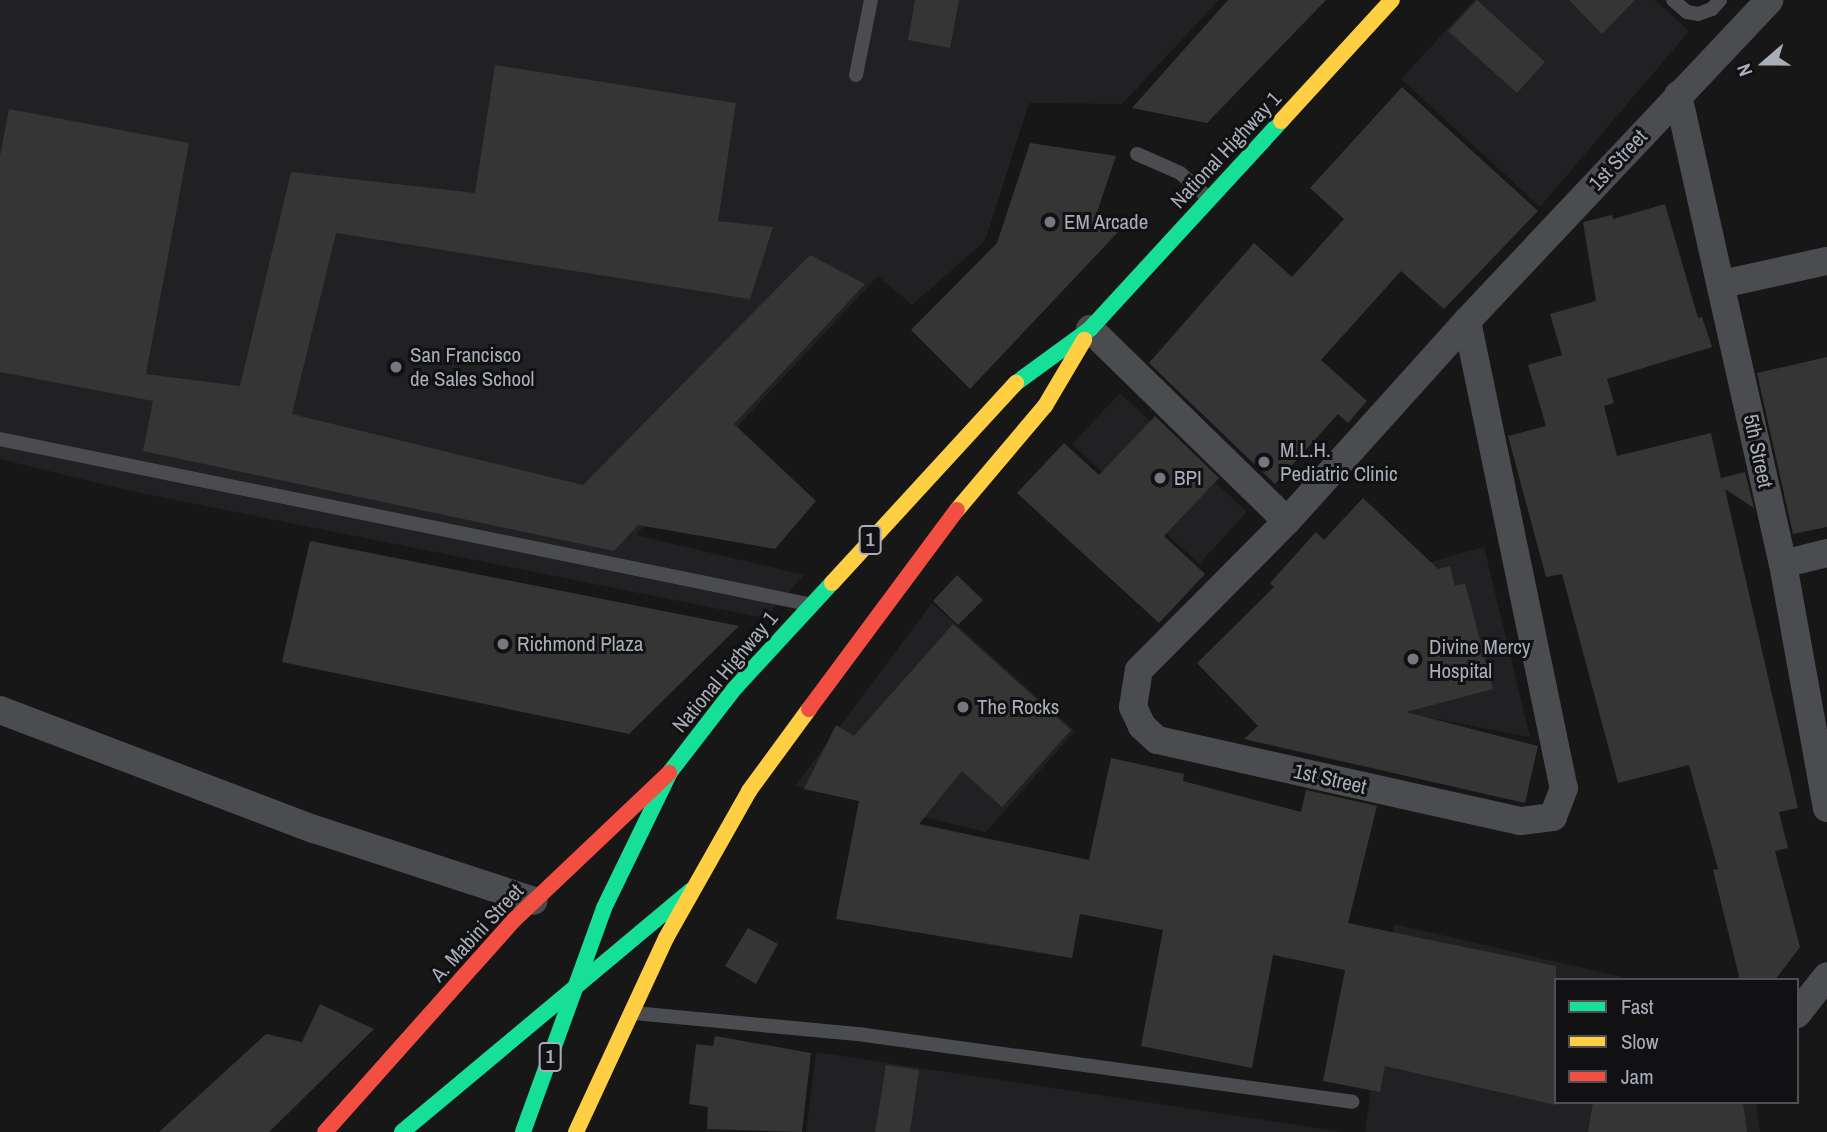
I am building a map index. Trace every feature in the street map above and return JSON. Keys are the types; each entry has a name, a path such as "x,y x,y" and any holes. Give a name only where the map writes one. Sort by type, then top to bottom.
{"main road":[{"name":"National Highway 1","path":"523,1132 604,908 670,772 735,688 1019,380 1090,329 1392,0"},
{"name":"National Highway 1","path":"576,1132 629,1013 691,890 749,791 820,688 941,529 1045,406 1090,329"},
{"name":"A. Mabini Street","path":"325,1132 534,901 670,772"},
{"path":"402,1132 577,982 691,890"}],"street":[{"name":"1st Street","path":"1467,321 1563,788 1553,817 1528,821 1493,815 1157,740 1142,726 1133,707 1139,670 1287,521 1467,321 1769,0"},
{"name":"5th Street","path":"1678,95 1783,564 1827,808"},
{"path":"1722,284 1827,261"},
{"path":"1090,329 1287,521"},
{"path":"1783,564 1827,553"},
{"path":"0,710 314,829 534,901"},
{"path":"1799,1011 1827,976"}],"lane":[{"path":"856,75 871,0"},
{"path":"1673,0 1687,12 1698,14 1720,0"},
{"path":"1136,154 1180,173 1210,199"},
{"path":"0,439 810,604"},
{"path":"629,1013 865,1035 1352,1102"}],"shaded area":[{"path":"0,0 1219,0 1122,104 1029,103 985,241 912,305 878,276 636,535 804,575 764,618 126,490 0,459"},
{"path":"1474,0 1655,0 1689,31 1540,207 1401,79"},
{"name":"BPI","path":"1120,393 1247,512 1199,564 1072,444"},
{"name":"Divine Mercy Hospital","path":"1484,547 1530,737 1343,701 1390,573"},
{"name":"The Rocks","path":"932,603 1075,731 986,832 795,786"},
{"path":"1394,924 1626,978 1554,978 1554,1104 1756,1104 1760,1132 1365,1132"},
{"path":"816,1052 1343,1132 806,1132"}],"building":[{"path":"915,0 959,0 950,48 908,40"},
{"path":"1228,0 1326,0 1207,123 1132,108"},
{"path":"1477,0 1545,62 1517,93 1448,31"},
{"path":"1569,0 1635,0 1602,34"},
{"path":"495,65 736,103 718,221 773,227 750,299 336,233 292,414 583,485 810,255 865,284 734,424 816,501 775,549 638,525 614,551 143,451 153,401 0,372 0,156 9,109 189,143 146,374 240,386 291,172 475,193"},
{"path":"1402,87 1538,211 1444,309 1401,271 1321,360 1367,401 1348,423 1338,414 1275,484 1149,363 1254,243 1292,277 1344,219 1310,188"},
{"path":"1030,143 1116,156 1094,221 1118,232 970,389 911,330 997,243"},
{"path":"1665,204 1698,318 1702,317 1712,347 1607,379 1614,403 1604,406 1617,456 1711,433 1721,478 1745,472 1754,508 1725,489 1798,808 1779,812 1788,848 1775,851 1800,947 1777,978 1740,978 1713,870 1718,869 1689,765 1618,783 1562,574 1546,577 1508,436 1546,426 1528,365 1562,355 1550,314 1596,301 1583,222 1612,215 1613,219"},
{"path":"1827,357 1827,527 1793,534 1757,373"},
{"path":"1155,416 1219,478 1164,536 1205,574 1159,623 1017,493 1064,443 1099,475"},
{"path":"1363,498 1438,569 1450,566 1455,586 1465,583 1493,689 1406,712 1538,746 1525,803 1244,739 1258,726 1197,663 1274,587 1270,583 1316,532 1324,540"},
{"name":"Richmond Plaza","path":"310,541 739,626 629,734 282,662"},
{"path":"957,575 983,600 958,625 933,601"},
{"path":"953,624 1071,730 1002,807 962,771 919,824 1089,860 1111,758 1184,774 1183,781 1301,812 1306,790 1377,806 1348,923 1556,966 1556,1105 1385,1066 1380,1092 1323,1081 1345,970 1273,955 1252,1068 1141,1046 1163,930 1080,914 1072,958 836,919 859,801 804,789 836,725 854,736"},
{"path":"748,928 778,944 756,984 725,966"},
{"path":"320,1004 374,1029 269,1132 159,1132 266,1034 302,1042"},
{"path":"715,1036 811,1053 802,1132 707,1129 708,1107 689,1104 696,1044 713,1046"},
{"path":"886,1065 919,1070 910,1132 875,1132"},
{"path":"1593,1104 1743,1104 1747,1132 1588,1132"}],"traffic: fast":[{"path":"1016,383 1090,329 1281,121"},
{"path":"523,1132 604,908 670,772 735,688 832,583"},
{"path":"402,1132 691,890"}],"traffic: slow":[{"path":"1281,121 1392,0"},
{"path":"957,510 1045,406 1084,340"},
{"path":"832,583 1016,383"},
{"path":"576,1132 666,938 749,791 809,709"}],"traffic: jam":[{"path":"809,709 957,510"},
{"path":"325,1132 514,920 669,773"}],"place":[{"name":"EM Arcade","path":"1050,222"},
{"name":"San Francisco de Sales School","path":"396,367"},
{"name":"M.L.H. Pediatric Clinic","path":"1264,462"},
{"name":"BPI","path":"1160,478"},
{"name":"Richmond Plaza","path":"503,644"},
{"name":"Divine Mercy Hospital","path":"1413,659"},
{"name":"The Rocks","path":"963,707"}]}
